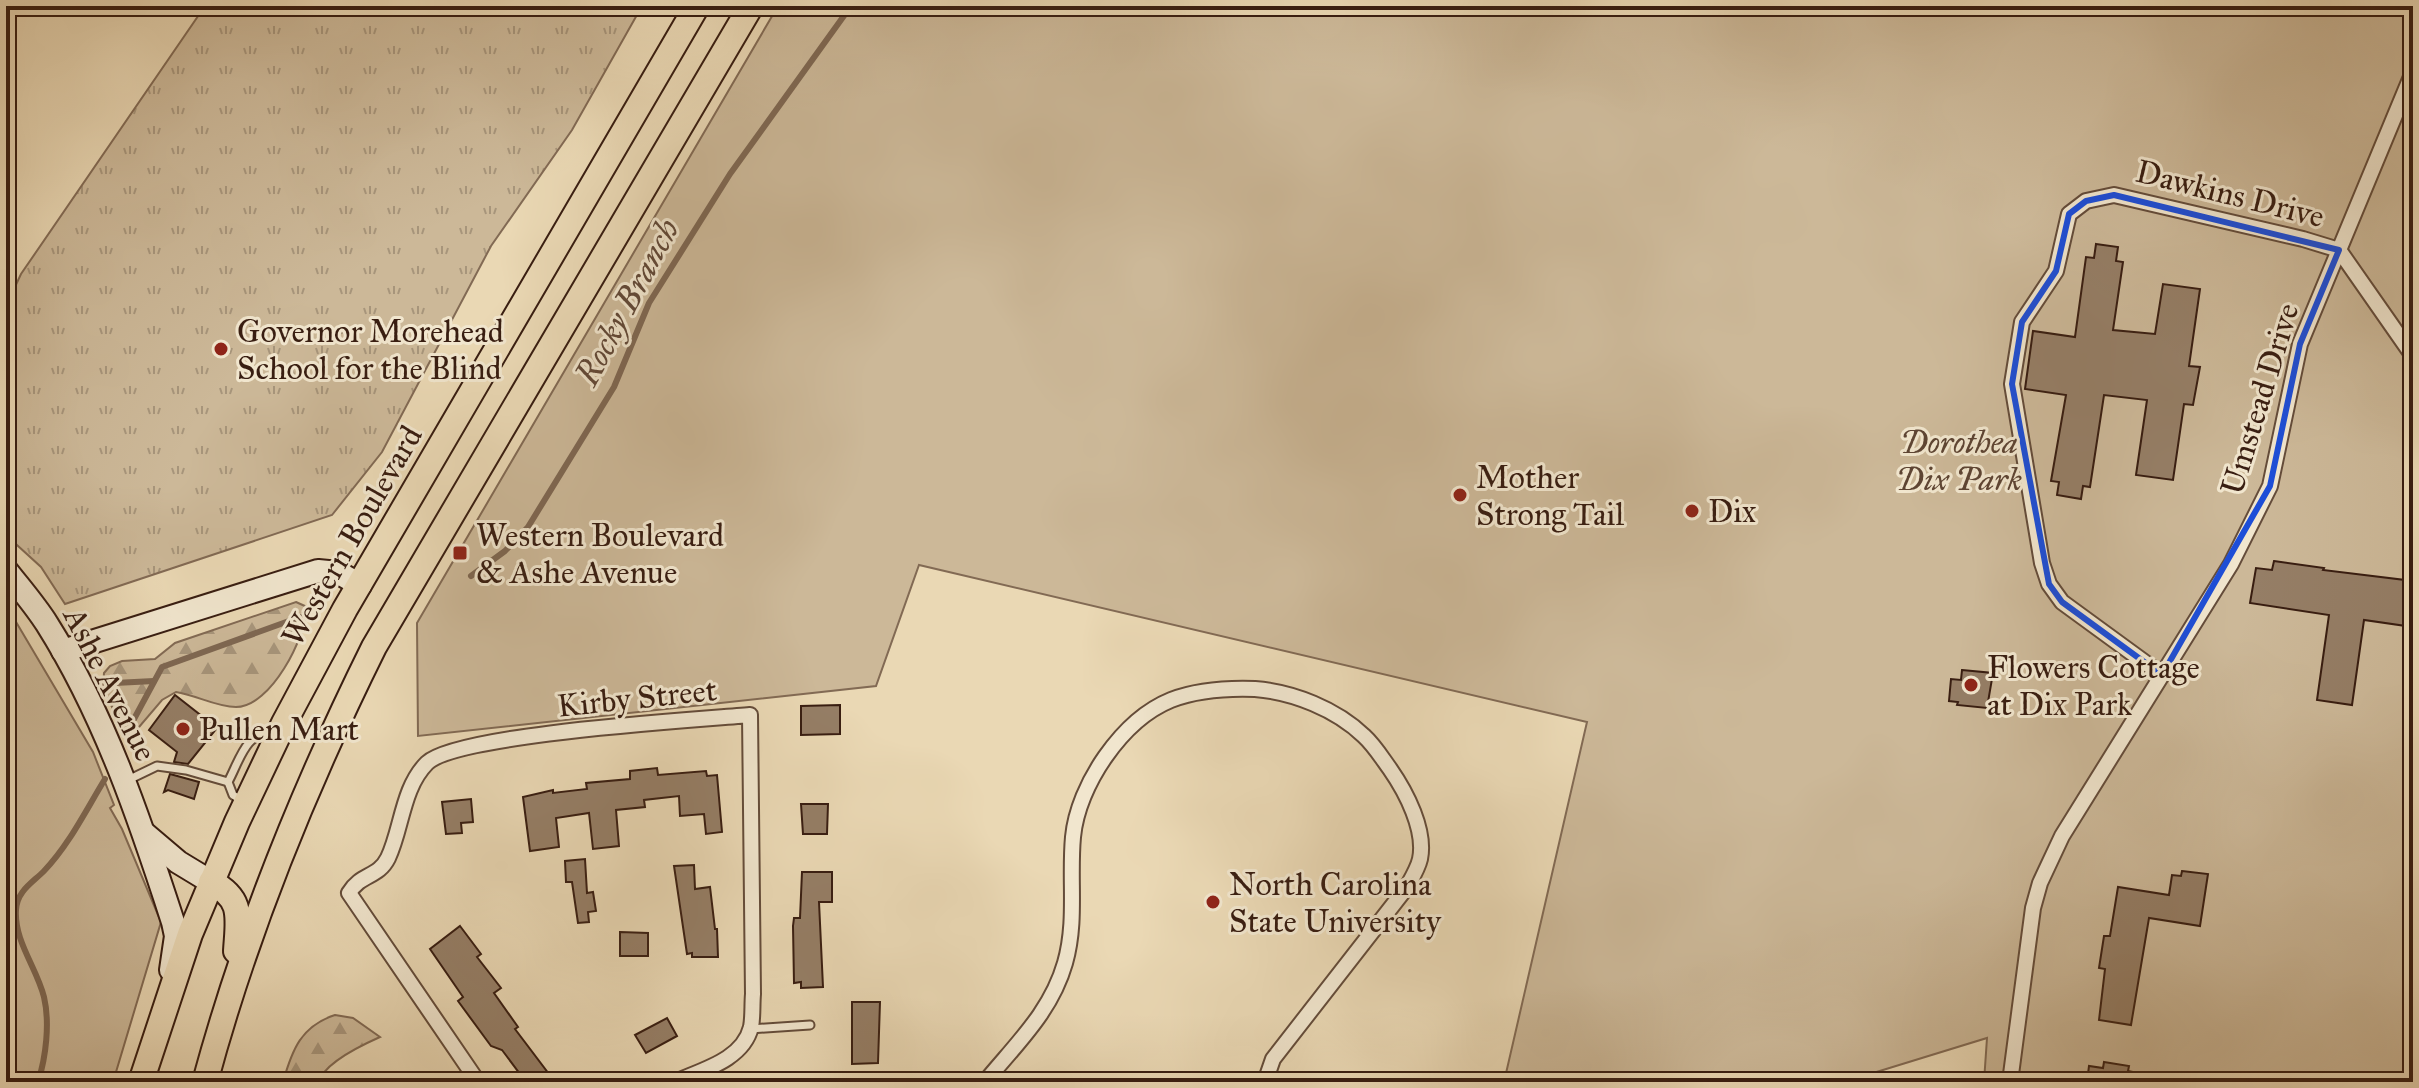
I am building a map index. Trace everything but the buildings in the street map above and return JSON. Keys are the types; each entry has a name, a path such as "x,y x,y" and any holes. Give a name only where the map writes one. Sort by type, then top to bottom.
{"main road":[{"name":"Western Boulevard","path":"141,1082 166,1003 211,882 279,734 360,585 697,6"},
{"path":"205,1082 235,977 312,777 374,647 751,6"},
{"path":"360,585 398,605"},
{"path":"211,882 225,889 236,907 235,977"}],"street":[{"name":"Umstead Drive","path":"2010,1082 2033,908 2040,883 2062,836 2231,564 2270,486 2300,344 2413,72"},
{"name":"Dawkins Drive","path":"2162,675 2062,602 2049,584 2042,563 2012,384 2022,322 2056,271 2069,214 2086,201 2114,195 2339,250"},
{"path":"2339,250 2413,356"},
{"name":"Ashe Avenue","path":"6,570 45,621 63,651 97,718 144,833 176,936 166,1003"},
{"path":"63,651 318,571 331,571 360,585"},
{"path":"985,1082 1034,1026 1058,985 1071,937 1073,834 1079,806 1101,763 1131,729 1150,712 1169,701 1190,694 1244,689 1275,691 1300,699 1325,709 1365,736 1398,780 1421,843 1420,861 1407,887 1273,1059 1265,1082"},
{"name":"Kirby Street","path":"478,1082 349,893 359,879 380,870 388,857 401,815 426,764 438,755 509,739 750,715 753,994 750,1029"},
{"name":"Ashe Avenue","path":"144,833 178,862 211,882"},
{"path":"675,1082 725,1060 741,1047 750,1029"}],"lane":[{"path":"228,782 253,737 262,732 279,734"},
{"path":"124,782 157,766 186,770 228,782"},
{"path":"228,782 233,795 245,804"},
{"path":"750,1029 810,1025"}],"highlighted area":[{"path":"2114,195 2339,250 2300,344 2270,486 2162,675 2062,602 2049,584 2012,384 2022,322 2056,271 2069,214 2086,201"}],"green space":[{"name":"Governor Morehead School for the Blind","path":"205,6 642,6 572,130 491,246 382,452 332,515 65,604 41,567 6,535 6,306 21,274"},
{"name":"Dorothea Dix Park","path":"778,6 2413,6 2413,1082 1984,1082 1987,1038 1844,1082 1504,1082 1587,722 919,565 876,686 418,736 417,623"},
{"path":"296,602 307,607 300,635 284,668 262,696 236,707 176,692 162,700 134,733 124,732 103,688 104,673 110,666 122,661 155,659 175,643"},
{"path":"6,605 93,752 114,805 110,808 161,922 113,1082 6,1082"},
{"path":"335,1015 353,1018 380,1037 336,1062 319,1082 283,1082 294,1050 306,1033"}],"waterway":[{"name":"Rocky Branch","path":"471,576 505,551 528,527 614,387 649,303 730,174 851,6"},
{"name":"Rocky Branch","path":"134,719 162,667 300,617"},
{"path":"115,683 154,681"},
{"name":"Rocky Branch","path":"38,1082 46,1040 46,1007 41,986 22,944 16,921 17,903 26,888 61,850 105,779"}],"place":[{"name":"Governor Morehead School for the Blind","path":"221,349"},
{"name":"Mother Strong Tail","path":"1460,495"},
{"name":"Dix","path":"1692,511"},
{"name":"Western Boulevard & Ashe Avenue","path":"460,553"},
{"name":"Flowers Cottage at Dix Park","path":"1971,685"},
{"name":"Pullen Mart","path":"183,729"},
{"name":"North Carolina State University","path":"1213,902"}]}
